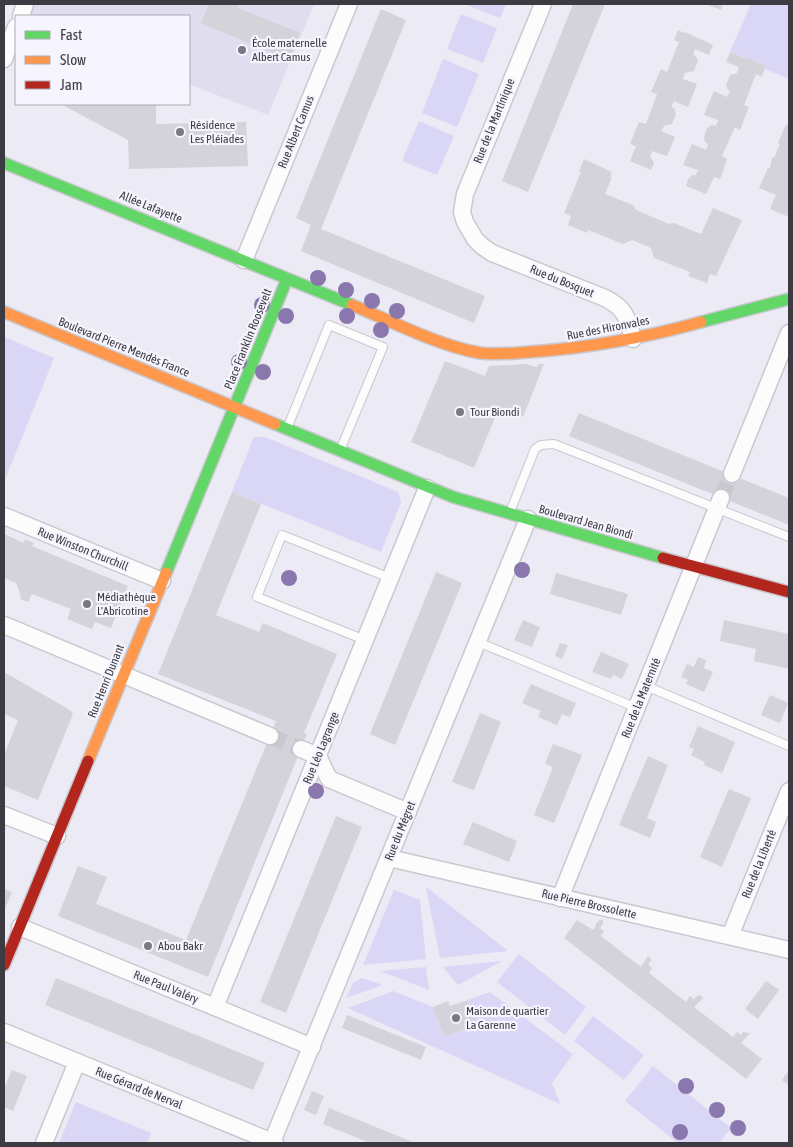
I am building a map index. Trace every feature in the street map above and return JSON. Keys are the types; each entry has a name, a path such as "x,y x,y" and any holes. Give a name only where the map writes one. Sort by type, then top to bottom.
{"street":[{"name":"Rue Albert Camus","path":"244,260 348,4"},
{"name":"Rue de la Martinique","path":"475,239 465,222 462,212 465,194 543,4"},
{"path":"4,59 15,30"},
{"name":"Allée Lafayette","path":"4,163 287,279"},
{"name":"Rue du Bosquet","path":"475,239 492,253 612,302 625,313 633,339"},
{"name":"Place Franklin Roosevelt","path":"378,468 234,408 287,279 430,337"},
{"name":"Rue des Hironvales","path":"430,337 466,350 492,354 574,350 633,339 789,299"},
{"name":"Boulevard Pierre Mendès France","path":"4,312 234,408"},
{"path":"732,474 789,333"},
{"name":"Rue Henri Dunant","path":"4,965 234,408"},
{"name":"Boulevard Jean Biondi","path":"378,468 427,488 509,514 789,592"},
{"name":"Rue Léo Lagrange","path":"215,1007 427,488"},
{"name":"Rue de la Maternité","path":"560,898 719,503"},
{"name":"Rue Winston Churchill","path":"4,516 162,581"},
{"name":"Rue du Mégret","path":"274,1143 528,519"},
{"path":"4,624 270,736"},
{"path":"301,749 318,756 329,779 408,812"},
{"name":"Rue de la Liberté","path":"730,936 789,791"},
{"path":"4,815 57,836"},
{"name":"Rue Pierre Brossolette","path":"389,858 789,950"},
{"name":"Rue Paul Valéry","path":"20,927 312,1047"},
{"name":"Rue Gérard de Nerval","path":"4,1032 274,1143"},
{"path":"44,1143 77,1062"}],"lane":[{"path":"286,429 329,325 383,347 339,452"},
{"path":"509,514 532,454 541,444 546,444 566,448 719,503 789,538"},
{"path":"365,640 257,597 282,535 390,578"},
{"path":"478,642 637,708"},
{"path":"646,686 789,746"}],"shaded area":[{"name":"École maternelle Albert Camus","path":"33,4 314,4 268,115 190,84 190,15 28,15"},
{"path":"464,4 506,4 500,18"},
{"path":"751,4 789,4 789,79 765,69 766,66 760,63 730,52"},
{"path":"461,14 497,28 483,63 447,49"},
{"path":"443,59 479,74 457,127 422,113"},
{"path":"419,121 454,136 437,175 402,161"},
{"path":"4,337 54,358 4,482"},
{"path":"254,437 265,437 398,492 401,502 381,552 232,492"},
{"path":"426,887 508,951 440,958"},
{"path":"394,890 420,900 426,959 363,965"},
{"path":"519,954 586,1007 565,1035 497,982"},
{"path":"502,961 458,985 443,967"},
{"path":"426,967 429,990 380,971"},
{"path":"362,978 383,985 346,998 353,983"},
{"path":"393,991 433,1007 444,1036 477,1025 468,1000 490,992 573,1054 552,1083 560,1104 348,1008"},
{"path":"593,1016 644,1055 624,1080 574,1041"},
{"path":"653,1066 731,1128 719,1143 678,1143 625,1101"},
{"path":"76,1102 151,1133 147,1143 59,1143"}],"building":[{"path":"209,4 239,4 238,8 300,33 289,60 201,23"},
{"path":"573,4 605,4 528,192 502,181"},
{"path":"705,4 723,4 721,10"},
{"path":"381,9 406,20 321,229 485,296 474,323 301,251 311,225 296,218"},
{"path":"678,30 713,45 709,55 695,49 693,55 696,56 698,61 694,71 685,73 683,79 697,84 688,107 674,101 671,107 674,108 676,115 672,124 664,126 661,131 675,137 667,156 652,151 650,158 654,163 651,170 630,161 636,146 630,144 639,122 646,124 657,94 651,92 661,69 667,72 679,42 674,40"},
{"path":"730,52 766,66 762,77 756,74 744,105 749,107 740,130 735,127 722,156 727,159 721,177 719,179 714,177 706,194 686,186 688,179 692,175 695,176 698,170 683,165 692,144 706,150 708,144 705,142 704,137 707,128 712,125 716,126 718,120 704,115 714,91 727,97 730,91 726,85 730,75 737,73 739,67 726,62"},
{"name":"Résidence Les Pléiades","path":"63,105 156,105 156,124 246,122 248,166 129,169 128,140"},
{"path":"786,124 789,126 789,217 770,209 776,195 759,188 768,168 770,169 772,157 774,158 780,144 778,143"},
{"path":"584,159 612,172 610,177 612,177 605,194 633,205 636,210 669,224 674,223 701,234 713,208 742,220 716,276 710,274 707,283 688,276 690,272 654,258 651,248 632,240 623,244 588,230 587,233 568,225 571,216 564,213 581,172 579,171"},
{"name":"Tour Biondi","path":"445,361 485,376 489,366 527,364 536,367 539,364 544,364 523,417 499,408 474,468 411,442"},
{"path":"579,413 789,498 789,525 569,436"},
{"path":"232,492 261,504 216,615 259,632 263,623 337,654 304,733 307,734 208,977 58,916 78,866 107,877 96,904 186,940 276,721 158,674"},
{"path":"4,534 24,543 25,539 34,543 32,546 128,586 111,628 95,622 92,629 67,619 71,609 32,594 28,602 20,599 21,596 16,583 4,578"},
{"path":"436,572 462,583 395,745 370,734"},
{"path":"556,573 628,594 621,615 550,594"},
{"path":"523,620 540,627 532,647 514,640"},
{"path":"724,620 789,634 789,669 754,661 756,649 720,641"},
{"path":"560,643 568,645 562,659 555,656"},
{"path":"601,652 629,664 622,679 613,675 611,679 592,672"},
{"path":"698,657 706,660 704,668 713,672 704,692 686,684 688,680 681,677 687,664 694,667"},
{"path":"4,672 70,710 73,714 38,800 4,786 4,755 18,720 4,714"},
{"path":"531,684 576,703 570,717 562,714 557,725 538,717 541,711 522,703"},
{"path":"770,695 788,703 780,723 761,715"},
{"path":"480,713 501,722 474,790 452,782"},
{"path":"698,726 735,742 722,773 704,765 705,762 691,755 694,749 689,747"},
{"path":"553,744 582,755 554,823 534,815 553,767 545,764"},
{"path":"648,756 668,765 647,818 656,822 650,838 619,825"},
{"path":"729,789 751,798 722,867 700,857"},
{"path":"336,816 362,827 286,1013 260,1002"},
{"path":"473,822 517,841 509,862 463,844"},
{"path":"4,889 12,892 4,911"},
{"path":"600,919 603,921 603,924 600,928 604,931 601,936 641,967 648,956 650,957 651,961 648,964 652,968 649,973 686,1002 690,996 694,999 700,995 703,998 694,1007 733,1037 737,1032 741,1035 743,1032 750,1033 741,1043 762,1059 746,1079 564,938 577,920 593,930"},
{"path":"56,978 265,1063 253,1090 45,1005"},
{"path":"766,981 779,990 758,1019 745,1009"},
{"name":"Maison de quartier La Garenne","path":"468,1000 477,1025 444,1036 433,1007 448,1001 450,1006"},
{"path":"347,1015 426,1047 421,1060 342,1028"},
{"path":"12,1070 27,1076 13,1111 4,1107 4,1089"},
{"path":"789,1070 789,1085 782,1080"},
{"path":"312,1091 324,1096 316,1115 304,1110"},
{"path":"329,1108 415,1143 370,1143 323,1124"}],"tunnel":[{"path":"721,498 732,474"},
{"path":"270,736 301,749"}],"traffic: fast":[{"path":"4,163 352,305"},
{"path":"166,573 287,279"},
{"path":"701,322 789,299"},
{"path":"275,424 453,497 663,558"}],"traffic: slow":[{"path":"352,305 448,345 486,354 529,352 594,345 658,333 701,322"},
{"path":"4,312 275,424"},
{"path":"88,761 166,573"}],"traffic: jam":[{"path":"663,558 789,592"},
{"path":"4,965 88,761"}],"place":[{"name":"École maternelle Albert Camus","path":"242,50"},
{"name":"Résidence Les Pléiades","path":"180,132"},
{"name":"Tour Biondi","path":"460,412"},
{"name":"Médiathèque L'Abricotine","path":"87,604"},
{"name":"Abou Bakr","path":"148,946"},
{"name":"Maison de quartier La Garenne","path":"456,1018"}]}
